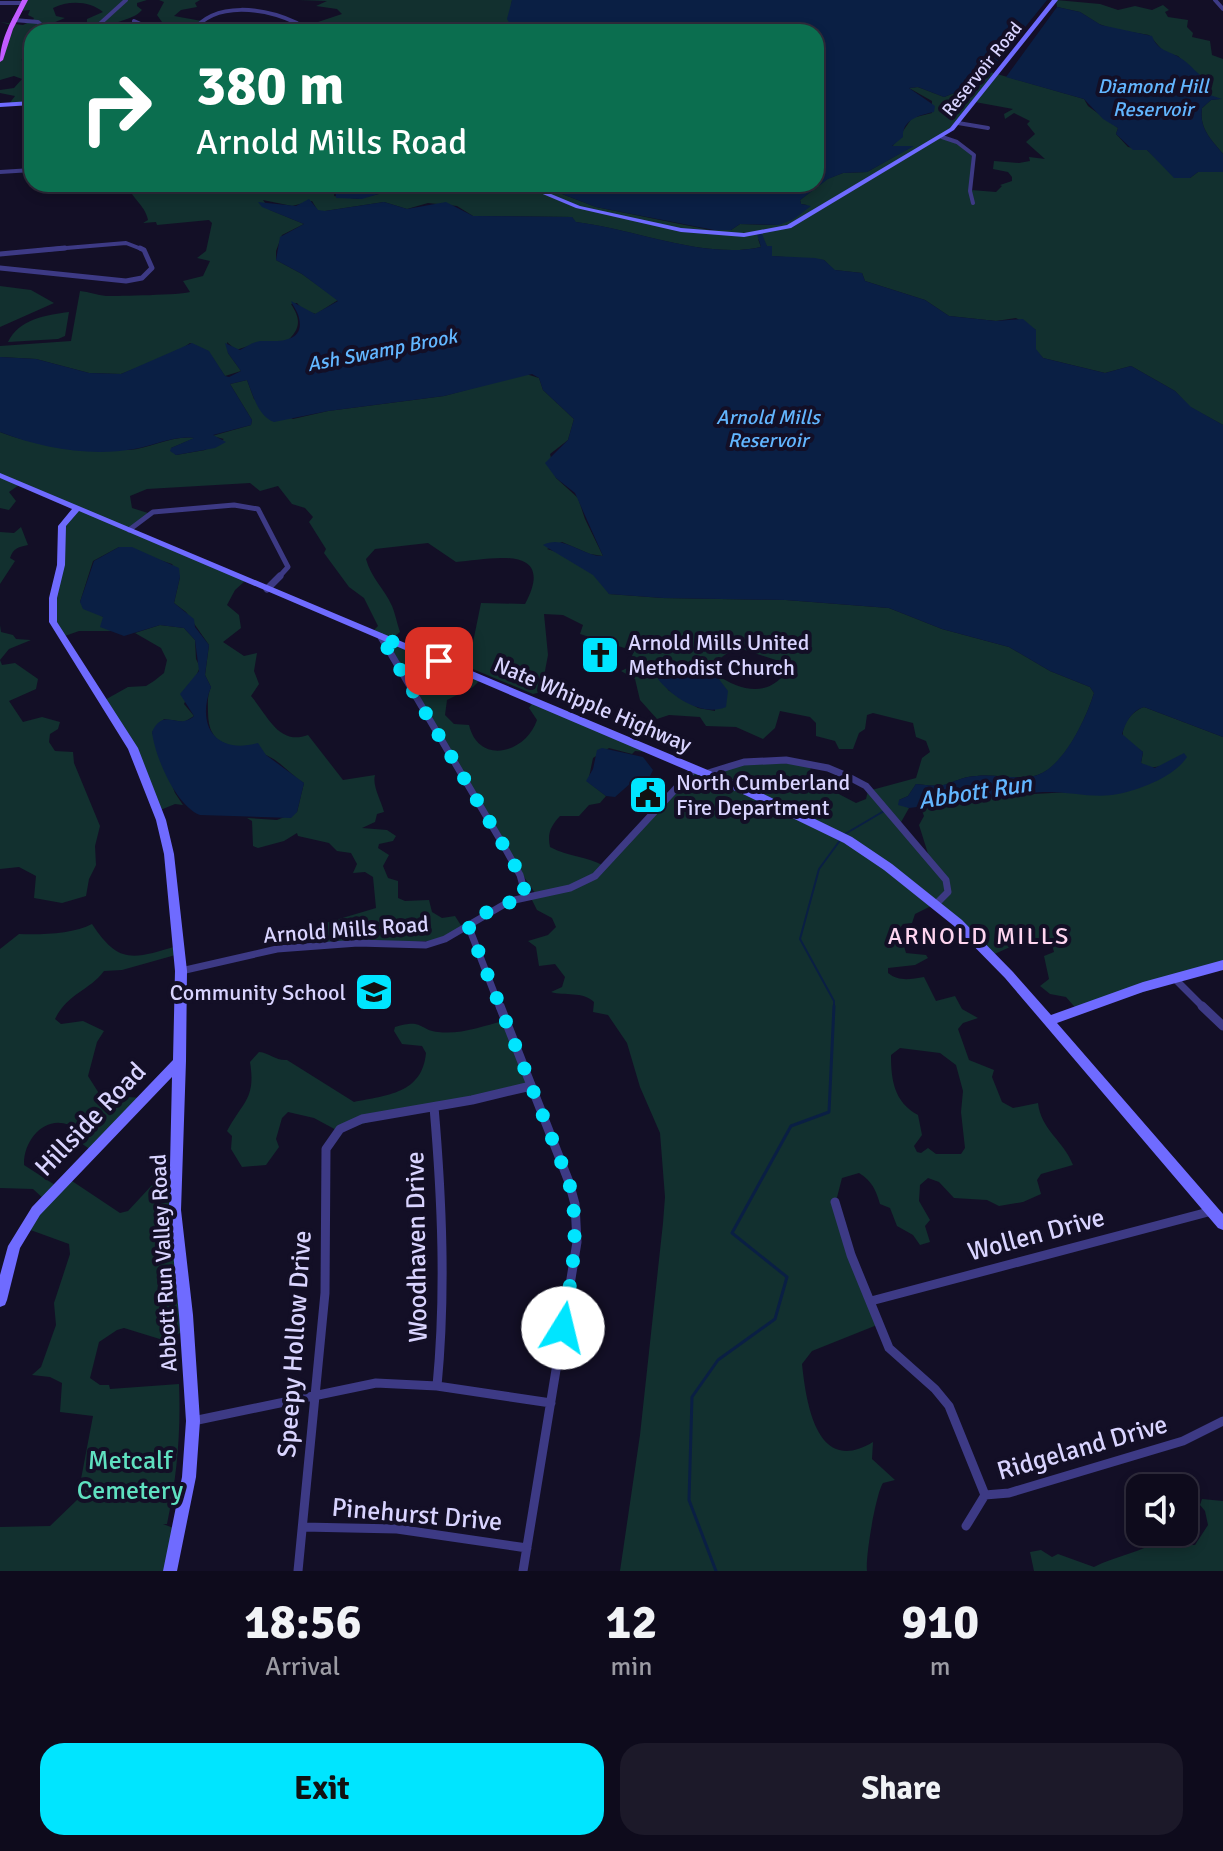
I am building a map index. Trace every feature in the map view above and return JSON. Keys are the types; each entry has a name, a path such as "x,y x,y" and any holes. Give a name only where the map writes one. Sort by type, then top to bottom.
{"main road":[{"path":"0,60 24,2"}],"street":[{"path":"100,24 126,0"},
{"name":"Reservoir Road","path":"544,192 606,215 701,233 758,234 806,219 847,189 942,137 958,123 1055,0"},
{"path":"1215,0 1223,9"},
{"path":"1,1 24,2"},
{"path":"202,24 217,14 249,10 287,18 297,24"},
{"path":"14,20 40,24"},
{"path":"134,21 141,24"},
{"path":"0,105 24,104"},
{"path":"958,123 988,128"},
{"path":"942,137 957,142 974,155 970,191 973,203"},
{"path":"0,172 24,170"},
{"path":"0,254 133,244 144,250 152,268 142,278 126,281 0,268"},
{"name":"Nate Whipple Highway","path":"0,475 694,769 842,837 936,904 984,947 1223,1224"},
{"path":"129,530 153,512 234,505 258,509 288,567 267,589"},
{"name":"Abbott Run Valley Road","path":"77,508 62,526 61,565 53,598 53,622 133,748 155,802 169,854 181,971 175,1210 193,1421 189,1477 170,1571"},
{"path":"381,637 505,848 520,875 526,896"},
{"path":"705,774 724,765 747,761 791,761 856,780 876,798 946,880 948,892 936,904"},
{"name":"Arnold Mills Road","path":"181,971 277,949 358,943 426,945 445,939 490,910 526,896 570,888 595,876 694,769"},
{"path":"468,925 569,1182 577,1223 577,1242 523,1571"},
{"path":"1048,1021 1174,978 1223,965"},
{"path":"1174,978 1223,1026"},
{"name":"Hillside Road","path":"0,1300 14,1246 36,1211 180,1061"},
{"name":"Speepy Hollow Drive","path":"298,1571 325,1293 326,1149 340,1129 352,1122 531,1086"},
{"name":"Woodhaven Drive","path":"434,1107 444,1285 437,1386"},
{"path":"835,1202 851,1255 880,1328 897,1359 926,1380 947,1404 985,1495"},
{"name":"Wollen Drive","path":"871,1301 1212,1211"},
{"path":"193,1421 376,1383 437,1386 551,1403"},
{"name":"Ridgeland Drive","path":"966,1526 985,1495 1009,1493 1164,1447 1195,1436 1223,1421"},
{"name":"Pinehurst Drive","path":"303,1527 397,1529 527,1548"}],"green space":[{"path":"25,0 147,0 137,3 142,10 138,14 114,24 87,24 87,19 103,12 86,4 72,3 53,8 56,16 65,18 50,24 25,24 34,18 28,15 30,10 19,11"},
{"path":"159,0 200,0 195,3 197,7 181,10 174,16 202,21 198,24 162,22 157,15 164,2"},
{"path":"299,0 512,0 509,24 318,22 342,14 337,9 316,6 327,1"},
{"path":"1056,0 1100,4 1118,10 1135,6 1152,10 1163,5 1169,10 1165,12 1168,17 1188,20 1187,27 1193,33 1192,37 1210,41 1212,55 1223,59 1223,154 1202,122 1202,108 1211,100 1219,99 1198,91 1198,86 1208,79 1194,73 1178,56 1164,52 1149,35 1099,24 1080,12 1057,7"},
{"path":"0,22 23,25 24,59 21,60 24,61 24,104 9,104 15,96 0,93 0,90 14,88 22,79 14,76 0,80 0,61 12,25"},
{"path":"990,72 1084,99 1088,106 1118,128 1116,134 1128,147 1147,150 1190,178 1198,172 1223,172 1223,425 1190,407 1175,391 1131,366 1105,373 1043,358 1035,349 1036,330 1016,318 996,321 949,316 925,300 865,281 862,273 834,270 824,260 772,256 767,246 758,239 761,247 716,249 575,222 572,217 473,216 457,206 428,203 407,209 384,202 318,211 312,201 292,206 263,200 270,210 304,224 282,235 276,260 338,300 316,314 303,310 297,303 291,304 298,324 295,333 286,342 264,341 236,350 227,342 228,353 241,371 225,376 208,351 190,343 177,352 121,374 89,373 36,359 0,357 0,346 71,341 80,291 106,296 185,293 190,292 183,281 203,276 210,261 197,258 206,251 212,223 209,220 157,225 156,222 143,223 148,220 146,214 132,192 334,192 334,196 358,199 387,192 557,192 596,207 710,230 731,230 740,224 775,225 807,205 801,204 800,200 810,192 824,192 827,179 843,173 867,172 913,146 892,147 912,118 932,113 932,101 909,88 918,87 944,97 980,83","holes":["975,102 1013,109 1004,114 1005,119 1014,113 1030,121 1027,124 1035,134 1026,142 1045,159 1029,157 1030,161 1019,163 994,161 993,169 1008,172 1012,181 1000,185 996,192 971,190 972,153 943,136"]},
{"path":"0,286 31,290 54,303 0,327"},
{"path":"69,312 65,336 8,342 26,323"},
{"path":"526,374 539,378 543,390 574,419 568,440 550,454 556,478 578,498 603,556 562,542 547,549 582,566 598,579 609,594 786,600 889,608 942,629 1009,647 1050,671 1090,687 1094,693 1079,729 1064,754 1045,772 1027,777 973,776 948,784 916,784 908,796 899,800 909,808 900,824 930,860 919,825 924,816 920,806 978,797 1070,792 1162,766 1148,768 1141,763 1143,752 1123,738 1128,719 1144,707 1223,737 1223,967 1079,1012 1066,997 1050,994 1040,986 1049,979 1044,956 1054,952 1052,945 1019,943 990,956 933,905 915,914 912,923 903,924 899,929 906,953 926,955 928,958 915,965 888,968 888,973 901,979 924,977 936,1001 955,996 962,1009 978,1018 963,1023 958,1029 969,1060 994,1070 992,1077 1002,1102 1013,1108 1038,1103 1043,1121 1073,1165 1041,1174 1037,1180 1041,1194 1023,1202 999,1206 987,1200 954,1198 939,1182 928,1178 920,1185 919,1201 930,1220 925,1226 930,1242 920,1245 913,1235 897,1226 890,1208 880,1204 867,1179 859,1173 842,1178 835,1205 877,1325 812,1351 802,1364 811,1414 827,1442 838,1450 854,1450 873,1442 872,1459 895,1480 883,1483 880,1489 867,1571 620,1571 640,1435 663,1223 665,1197 660,1133 640,1087 627,1043 608,1015 593,1012 594,1002 584,996 551,992 562,987 565,977 555,964 539,966 536,947 528,941 548,935 556,927 552,918 537,910 530,896 535,893 492,831 382,641 371,633 378,626 364,598 349,587 324,553 326,549 309,522 313,517 305,508 292,504 278,486 260,491 250,483 147,489 130,496 132,508 148,513 130,531 245,581 235,590 227,605 239,615 241,628 223,642 244,656 257,653 254,671 259,684 251,696 282,733 298,737 308,735 343,780 375,775 384,812 377,814 375,822 362,828 387,830 396,836 393,841 379,844 378,848 389,855 383,866 388,878 398,881 398,898 405,901 429,900 432,912 442,918 455,916 464,930 445,940 316,947 319,925 376,908 373,877 365,872 353,873 357,864 351,853 337,851 329,843 298,836 297,833 284,841 258,848 253,846 252,821 247,818 277,820 297,812 304,783 268,756 220,741 213,735 208,712 211,687 205,675 209,645 186,612 174,603 180,577 172,564 119,547 93,561 80,602 103,617 103,621 114,631 79,631 62,637 51,617 59,576 61,527 76,510 19,485 9,492 16,501 9,510 0,508 0,432 46,445 96,450 128,450 178,438 195,438 171,448 176,455 205,450 224,439 212,436 251,425 252,420 230,384 247,380 254,399 293,419 328,411 444,396","holes":["428,543 456,562 501,558 526,563 533,571 533,585 525,604 481,603 468,667 533,694 541,692 548,655 544,614 563,615 583,625 580,634 634,651 627,668 621,671 635,679 640,700 657,719 669,715 700,717 706,726 736,727 763,739 775,728 780,711 810,717 816,723 816,736 835,741 839,749 853,749 859,733 865,729 867,715 873,713 913,723 916,737 926,741 930,752 922,758 916,778 868,791 866,799 856,803 833,791 810,786 807,782 811,767 757,762 705,775 690,769 604,866 557,850 550,847 549,834 560,816 579,816 589,805 600,803 606,796 588,782 593,758 609,748 632,754 635,751 648,752 533,702 529,708 537,720 523,740 503,750 482,746 474,738 469,725 454,724 445,715 447,700 480,680 391,640 400,632 394,612 366,559 375,549","742,649 779,661 782,677 759,689 733,684 717,675 715,665 726,654","664,663 715,674 715,711 698,708 668,690","900,1048 940,1053 956,1065 963,1091 961,1112 965,1148 961,1154 936,1154 928,1148 917,1152 914,1146 922,1135 918,1115 899,1097 891,1055"]},
{"path":"21,527 28,545 13,552 10,558 15,561 0,584 0,532 14,533"},
{"path":"0,625 1,632 16,639 31,640 9,649 0,660"},
{"path":"160,625 184,628 195,640 196,659 200,667 184,704 194,716 184,722 164,719 152,732 175,793 183,805 175,804 158,811 148,785 103,701 128,687 146,686 164,673 167,660 161,648 135,633"},
{"path":"0,660 2,665 15,663 38,679 36,689 9,701 23,722 42,717 60,722 58,729 50,734 49,742 55,751 73,752 74,763 100,826 95,846 96,865 86,896 62,903 34,898 36,876 19,867 0,869"},
{"name":"Metcalf Cemetery","path":"92,924 110,947 128,955 149,954 177,946 179,954 122,970 104,971 66,1003 55,1019 61,1024 83,1021 104,1031 97,1042 88,1076 100,1095 142,1098 91,1150 78,1141 80,1133 70,1126 60,1123 42,1128 29,1144 24,1165 58,1187 69,1179 120,1213 128,1211 153,1184 175,1180 185,1331 163,1340 124,1328 117,1330 99,1342 90,1378 100,1385 109,1385 110,1389 179,1384 176,1472 167,1524 163,1524 176,1529 168,1571 0,1571 0,1527 50,1526 77,1500 93,1416 60,1412 62,1383 50,1377 32,1375 41,1367 56,1325 54,1303 70,1254 69,1244 25,1228 45,1200 33,1189 0,1188 0,949 19,934 67,932"},
{"path":"503,1021 529,1085 483,1101 386,1118 340,1132 314,1118 288,1112 282,1118 276,1139 279,1147 266,1165 242,1167 231,1149 232,1136 227,1131 250,1092 250,1062 259,1052 287,1060 354,1102 401,1090 418,1077 426,1053 422,1046 402,1044 394,1031 395,1027 416,1024 446,1033"},
{"path":"1202,1499 1223,1501 1223,1571 1034,1571 1030,1552 1041,1550 1052,1557 1058,1554 1094,1567 1149,1546 1198,1546 1198,1540 1208,1525 1205,1511 1200,1505"}],"water":[{"path":"512,0 1047,0 980,83 944,97 918,87 909,88 935,106 934,112 908,122 903,137 892,146 914,146 867,172 843,173 824,182 824,24 510,24 507,19"},
{"name":"Diamond Hill Reservoir","path":"1057,7 1080,12 1101,25 1152,36 1161,48 1208,79 1198,86 1198,91 1222,99 1211,100 1202,108 1202,122 1223,154 1223,172 1198,172 1190,178 1174,178 1147,150 1133,150 1116,134 1118,128 1103,119 1084,99 1006,77"},
{"path":"336,192 385,192 362,199 336,198"},
{"path":"557,192 811,192 800,200 801,204 811,206 794,219 779,225 740,224 731,230 714,230 596,207"},
{"name":"Arnold Mills Reservoir","path":"309,199 318,210 325,211 384,202 407,209 446,202 473,216 572,217 576,222 717,249 761,247 757,234 762,234 767,246 772,246 772,256 824,260 835,270 862,273 865,281 925,300 949,316 996,321 1023,319 1036,330 1036,349 1043,358 1105,373 1131,366 1175,391 1191,407 1223,425 1223,737 1144,707 1130,718 1122,734 1143,752 1141,763 1155,768 1184,753 1187,757 1166,776 1146,786 1109,795 1044,792 909,808 898,805 899,800 908,796 916,784 943,785 973,776 1027,777 1044,772 1072,742 1094,693 1090,687 1050,671 1009,647 942,629 889,608 786,600 609,594 593,575 543,545 558,542 603,556 575,493 556,478 545,463 568,440 574,419 543,390 539,378 532,374 444,396 328,411 274,422 260,410 247,380 230,384 252,420 251,425 213,435 226,442 215,448 176,455 170,451 171,448 194,438 100,452 49,447 0,432 0,357 36,359 89,373 121,374 192,343 209,351 225,376 229,377 241,371 225,343 240,350 258,341 294,336 300,326 291,301 315,314 338,301 302,274 276,260 280,237 304,224 262,207 258,202 296,206"},
{"path":"119,547 132,547 179,568 174,603 194,619 195,627 209,645 205,675 211,687 206,713 208,725 220,741 230,745 258,743 266,755 304,783 297,812 291,818 200,815 183,802 168,780 152,732 157,724 166,719 182,721 194,716 180,694 199,671 195,640 184,628 160,625 124,636 100,627 103,617 83,609 80,602 94,561"},
{"path":"669,662 715,674 728,691 726,707 698,708 672,693 658,679 658,668"},
{"path":"602,748 643,757 653,770 650,776 632,782 615,797 606,796 586,781 593,769 597,750"}],"waterway":[{"name":"Abbott Run","path":"845,834 884,811"},
{"name":"Abbott Run","path":"834,1006 800,939 819,869 841,839"},
{"name":"Abbott Run","path":"716,1571 689,1500 692,1397 718,1360 775,1319 787,1277 732,1233 791,1126 829,1112 834,1006"}],"place":[{"name":"Arnold Mills United Methodist Church","path":"600,655"},
{"name":"North Cumberland Fire Department","path":"648,795"},
{"name":"Community School","path":"374,992"}],"district":[{"name":"ARNOLD MILLS","path":"979,936"}],"route":[{"path":"439,661 381,637 505,848 520,875 526,896 490,910 468,925 575,1204 577,1242 563,1328"}],"water label":[{"name":"Ash Swamp Brook","path":"382,350"}]}
